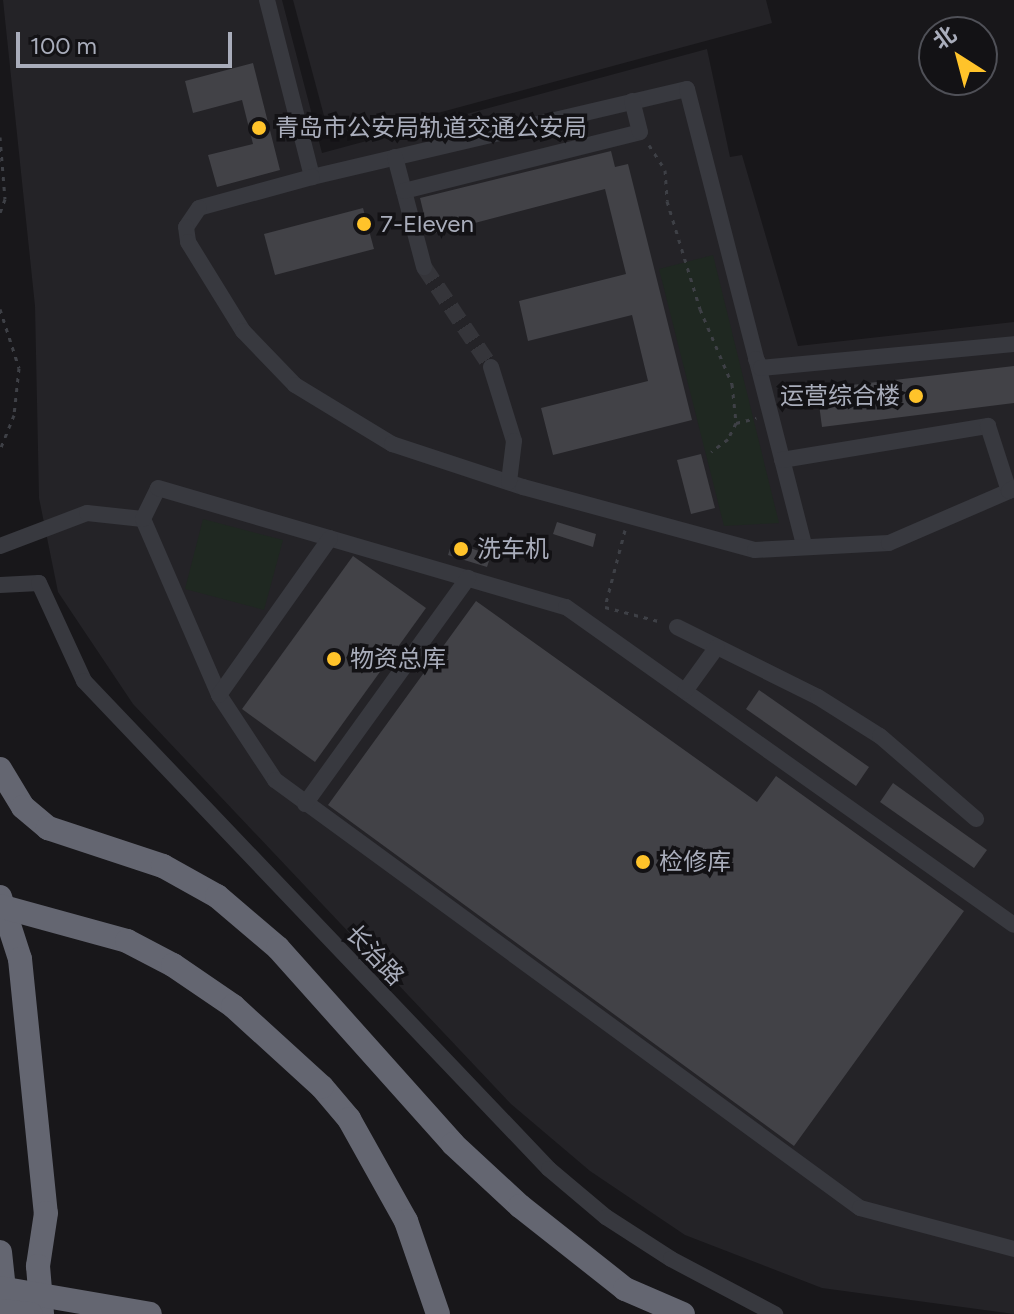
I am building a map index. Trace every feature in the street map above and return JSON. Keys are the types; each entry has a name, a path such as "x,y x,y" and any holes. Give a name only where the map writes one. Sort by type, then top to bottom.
{"highway":[{"path":"0,769 23,807 48,828 163,866 217,896 278,948 453,1144 560,1240 625,1289 683,1314"},
{"path":"0,897 20,959 46,1213 38,1266 42,1314"},
{"path":"0,906 127,941 173,965 244,1015 322,1087 349,1119 399,1208 438,1314"},
{"path":"0,1252 7,1314"},
{"path":"0,1288 150,1314"},
{"path":"0,1311 31,1314"}],"street":[{"path":"267,0 312,177"},
{"path":"782,460 988,426 1011,490 889,543 755,550 509,482 392,444 295,385 243,331 199,267 186,227 199,208 312,177 687,89 804,546"},
{"path":"404,191 640,132 632,101"},
{"path":"395,157 424,267"},
{"path":"756,359 761,368 1014,344"},
{"path":"491,367 514,441 509,482"},
{"path":"1014,925 566,607 158,488 143,519 219,695 275,780 860,1208 1014,1249"},
{"path":"0,546 87,513 143,519"},
{"path":"219,695 330,538"},
{"path":"305,804 468,578"},
{"name":"长治路","path":"0,585 39,583 84,681 549,1169 606,1217 671,1259 775,1314"},
{"path":"677,627 818,697 880,736 976,819"},
{"path":"685,691 717,647"}],"path":[{"path":"640,132 665,170 667,201 700,309 732,384 736,423 728,439 711,452"},
{"path":"0,137 5,199 0,213"},
{"path":"0,309 19,368 14,415 0,450"},
{"path":"736,423 770,415"},
{"path":"627,531 605,607 677,627"}],"shaded area":[{"path":"3,0 282,0 322,153 707,49 730,157 742,155 798,346 1014,322 1014,1314 822,1288 685,1235 590,1171 511,1104 133,704 58,592 39,498 35,306"},
{"path":"293,0 766,0 772,23 360,134 327,127"},
{"path":"713,255 779,523 724,526 659,269"},
{"path":"203,519 283,540 264,610 185,589"}],"building":[{"name":"青岛市公安局轨道交通公安局","path":"253,63 280,170 217,187 208,155 253,144 242,100 193,113 185,81"},
{"path":"611,151 615,167 628,164 692,420 553,455 541,408 648,381 632,315 528,341 519,301 626,274 605,189 429,235 420,198"},
{"path":"363,208 374,249 275,275 264,234"},
{"name":"运营综合楼","path":"1014,366 1014,403 822,427 817,389"},
{"path":"701,454 715,508 691,514 677,460"},
{"name":"洗车机","path":"557,522 596,534 593,547 553,534"},
{"name":"洗车机","path":"452,542 491,555 487,567 448,555"},
{"name":"物资总库","path":"353,556 426,608 315,762 242,709"},
{"name":"检修库","path":"476,601 757,802 776,776 964,911 794,1146 328,805"},
{"path":"759,690 869,767 856,786 746,709"},
{"path":"893,783 987,850 974,868 880,802"}],"tunnel":[{"path":"424,267 491,367"}],"place":[{"name":"青岛市公安局轨道交通公安局","path":"259,128"},
{"name":"7-Eleven","path":"364,224"},
{"name":"运营综合楼","path":"916,396"},
{"name":"洗车机","path":"461,549"},
{"name":"物资总库","path":"334,659"},
{"name":"检修库","path":"643,862"}]}
